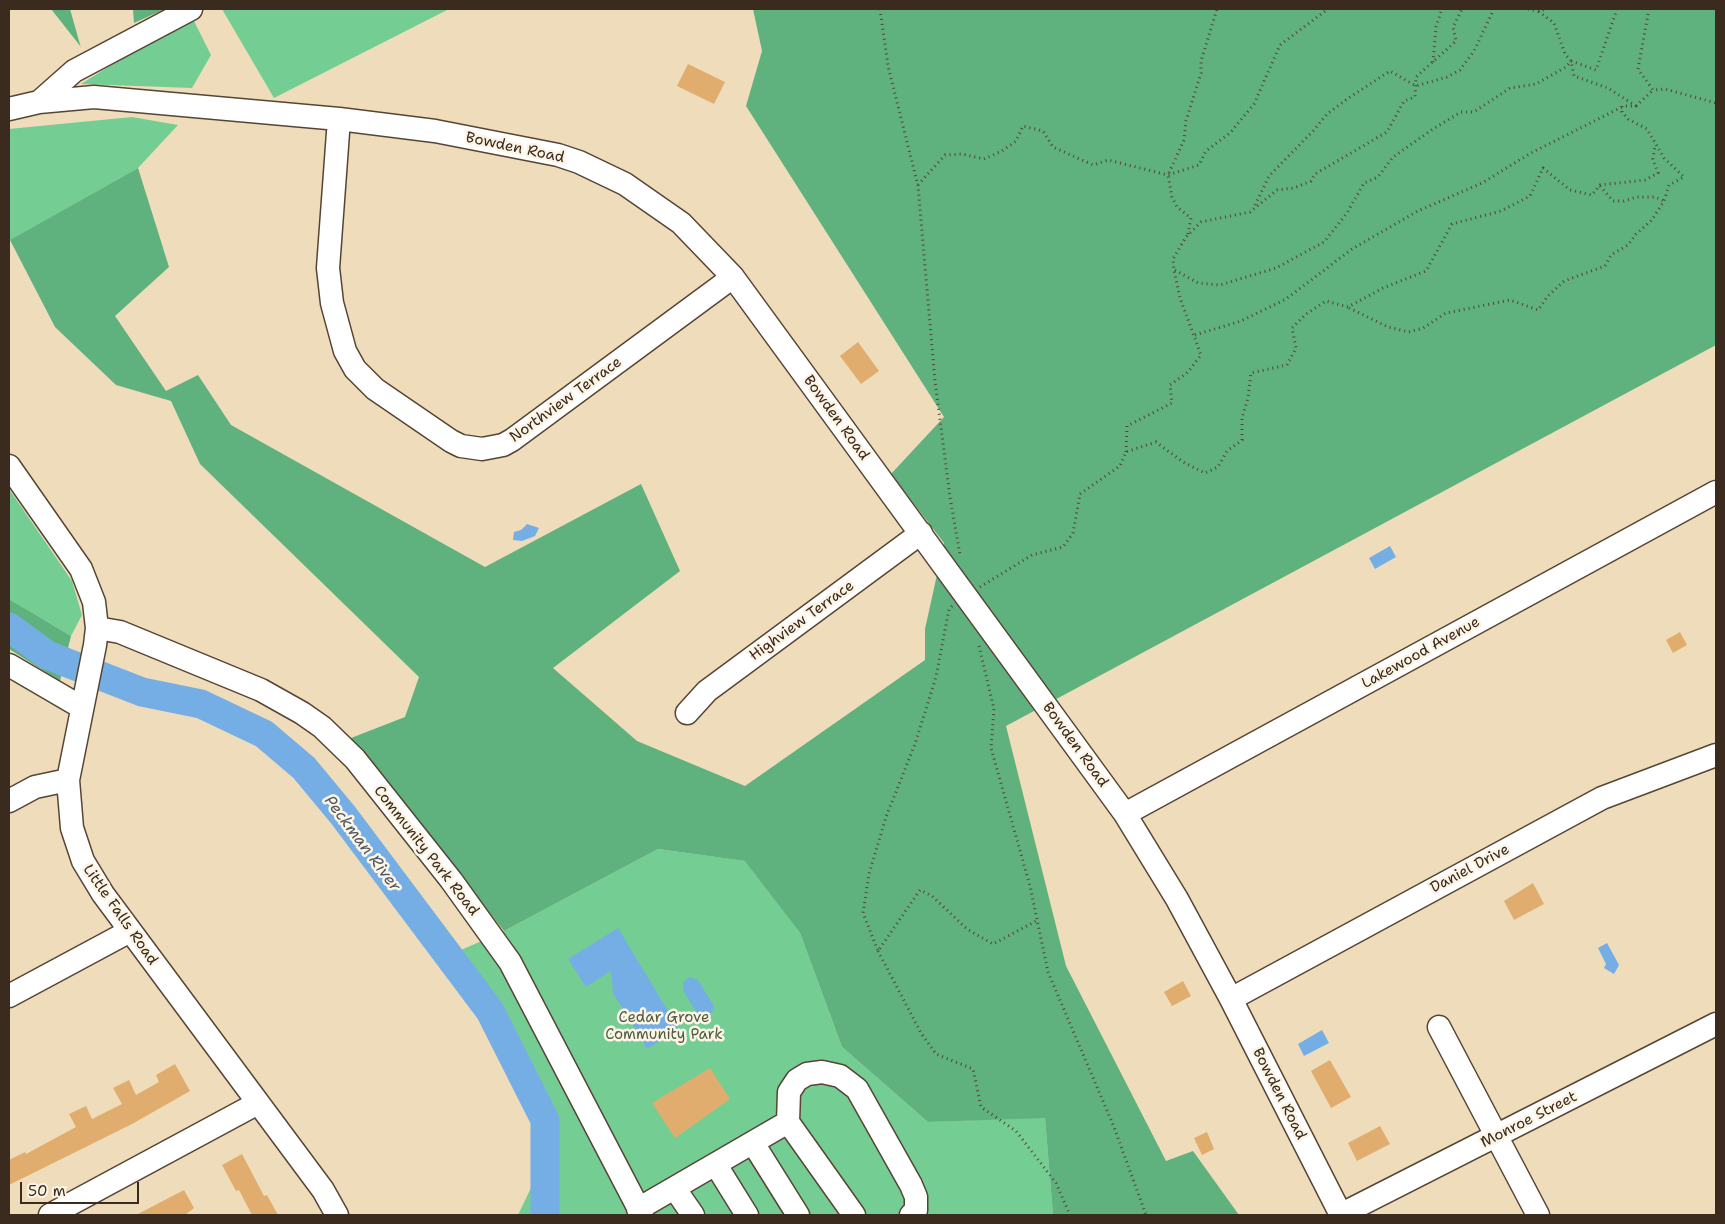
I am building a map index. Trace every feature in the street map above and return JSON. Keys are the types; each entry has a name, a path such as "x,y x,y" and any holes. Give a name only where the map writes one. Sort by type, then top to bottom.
{"street":[{"path":"38,102 74,71 191,9"},
{"name":"Bowden Road","path":"9,108 38,102 94,97 339,118 435,132 558,155 579,162 625,184 663,209 700,240 733,278 1125,814 1177,899 1231,999 1340,1215"},
{"name":"Northview Terrace","path":"339,118 328,268 332,303 345,351 355,369 375,389 451,442 460,446 482,449 502,445 512,440 733,278"},
{"name":"Little Falls Road","path":"9,466 82,570 94,602 96,637 68,780 68,812 83,861 92,878 130,931 323,1190 337,1215"},
{"name":"Lakewood Avenue","path":"1125,814 1716,492"},
{"name":"Highview Terrace","path":"688,713 707,691 921,533"},
{"name":"Community Park Road","path":"96,637 120,632 261,690 309,718 355,759 451,880 510,962 638,1209"},
{"path":"9,665 83,697"},
{"name":"Daniel Drive","path":"1231,999 1602,798 1716,755"},
{"path":"9,801 35,787 68,780"},
{"path":"9,996 130,931"},
{"name":"Monroe Street","path":"1340,1215 1716,1024"},
{"path":"1439,1027 1538,1215"},
{"path":"854,1215 788,1122 789,1092 797,1080 807,1074 822,1072 840,1076 857,1089 912,1185 916,1197 916,1210 911,1215"},
{"path":"50,1215 258,1103"},
{"path":"638,1209 676,1189 788,1122"},
{"path":"753,1143 798,1215"},
{"path":"716,1165 747,1215"},
{"path":"676,1189 693,1215"}],"path":[{"path":"880,9 888,66 918,186 935,381 950,497 960,556"},
{"path":"1188,235 1191,218 1177,207 1172,197 1168,175 1184,140 1186,121 1200,73 1201,61 1217,9"},
{"path":"918,186 945,155 962,154 984,159 1002,151 1016,141 1023,126 1043,130 1052,147 1093,165 1108,160 1168,175 1199,165 1206,151 1230,133 1254,104 1280,45 1328,9"},
{"path":"1433,62 1436,27 1442,9"},
{"path":"1254,207 1278,190 1294,188 1312,181 1315,174 1387,132 1404,102 1415,97 1416,77 1456,41 1453,26 1462,9"},
{"path":"1070,1215 1056,1183 1016,1131 981,1107 974,1069 936,1054 921,1033 878,951 863,913 869,874 886,817 915,744 936,677 949,609 1032,556 1063,547 1073,533 1080,494 1120,466 1126,452 1127,426 1172,404 1170,385 1188,372 1201,355 1180,298 1174,270 1173,259 1188,235 1201,222 1250,212 1269,176 1327,114 1390,71 1416,86 1447,77 1460,70 1474,51 1494,9"},
{"path":"1528,9 1547,9"},
{"path":"1571,61 1596,70 1616,9"},
{"path":"1650,9 1638,70 1653,90"},
{"path":"1538,10 1554,23 1565,54 1571,61 1574,76 1608,88 1636,106"},
{"path":"1174,270 1198,283 1220,285 1276,268 1324,242 1347,213 1364,183 1378,177 1401,150 1461,112 1474,112 1510,88 1536,84 1566,68 1571,61"},
{"path":"1195,335 1241,321 1286,300 1352,249 1418,211 1482,183 1531,153 1622,106 1636,106 1653,90 1665,89 1716,103"},
{"path":"1126,452 1156,442 1183,462 1205,473 1218,468 1227,451 1242,440 1242,418 1248,398 1251,373 1287,365 1296,348 1292,328 1306,314 1326,301 1348,307 1388,327 1409,332 1423,328 1446,313 1510,300 1538,310 1547,297 1564,281 1604,266 1611,255 1628,245 1636,234 1652,220 1664,201 1669,185 1684,176 1664,158 1647,129 1628,119 1622,112 1622,106"},
{"path":"1348,307 1383,288 1426,270 1452,224 1501,211 1530,196 1543,168 1570,190 1592,195 1600,185 1645,180 1658,173 1653,159 1655,145"},
{"path":"1600,185 1613,201 1646,197 1656,197 1664,201"},
{"path":"978,642 994,709 991,748 1030,886 1048,972 1114,1127 1146,1215"},
{"path":"878,951 920,890 932,896 967,929 993,944 1038,920"}],"green space":[{"path":"51,9 70,9 81,46"},
{"path":"133,9 165,9 134,23"},
{"path":"222,9 449,9 274,98"},
{"path":"753,9 1716,9 1716,345 1006,726 1066,966 1166,1161 1193,1151 1239,1215 1053,1215 1045,1118 928,1122 842,1047 800,933 745,861 658,849 504,931 351,738 405,717 419,677 200,464 171,401 116,385 55,327 10,240 138,168 169,267 115,316 166,391 198,375 231,425 485,567 641,484 680,571 553,668 637,741 745,786 925,660 925,629 944,543 891,474 944,417 746,106 762,51"},
{"path":"191,15 211,55 192,88 81,84"},
{"path":"132,117 178,125 138,168 9,241 9,129"},
{"path":"9,489 72,581 82,615 71,636 9,599"},
{"path":"9,599 71,636 60,681 9,649"},
{"name":"Cedar Grove Community Park","path":"658,849 746,861 800,933 842,1047 928,1122 1045,1117 1053,1215 518,1215 539,1171 532,1119 473,1002 443,958 504,931"}],"water":[{"path":"527,524 539,528 535,536 522,541 513,540 514,532 521,530"},
{"path":"1390,546 1396,557 1375,569 1369,558"},
{"path":"618,928 679,1029 647,1049 613,993 611,971 586,987 568,959"},
{"path":"1607,943 1619,965 1614,974 1604,968 1606,964 1598,948"},
{"path":"690,977 698,980 714,1006 712,1012 705,1016 698,1015 683,990 683,982"},
{"path":"1322,1030 1329,1043 1304,1056 1298,1044"}],"building":[{"path":"688,64 725,82 714,104 677,86"},
{"path":"858,342 879,371 861,384 840,356"},
{"path":"1680,632 1687,645 1673,653 1666,640"},
{"path":"1533,883 1544,904 1514,920 1504,901"},
{"path":"1183,981 1191,996 1172,1006 1164,992"},
{"path":"1330,1060 1351,1097 1331,1108 1311,1071"},
{"path":"175,1064 190,1091 132,1124 9,1185 9,1160 25,1152 26,1154 76,1127 69,1114 86,1106 92,1119 122,1104 113,1088 129,1080 136,1095 159,1082 156,1075"},
{"path":"710,1068 730,1099 675,1138 652,1103"},
{"path":"1380,1126 1390,1144 1357,1161 1348,1143"},
{"path":"1207,1132 1214,1149 1202,1155 1194,1138"},
{"path":"242,1154 264,1196 267,1195 278,1215 252,1215 239,1190 236,1191 222,1165"},
{"path":"184,1190 194,1208 185,1215 136,1215"}],"waterway":[{"name":"Peckman River","path":"9,627 47,655 142,692 201,704 264,734 304,768 343,815 490,1011 545,1120 545,1215"}]}
